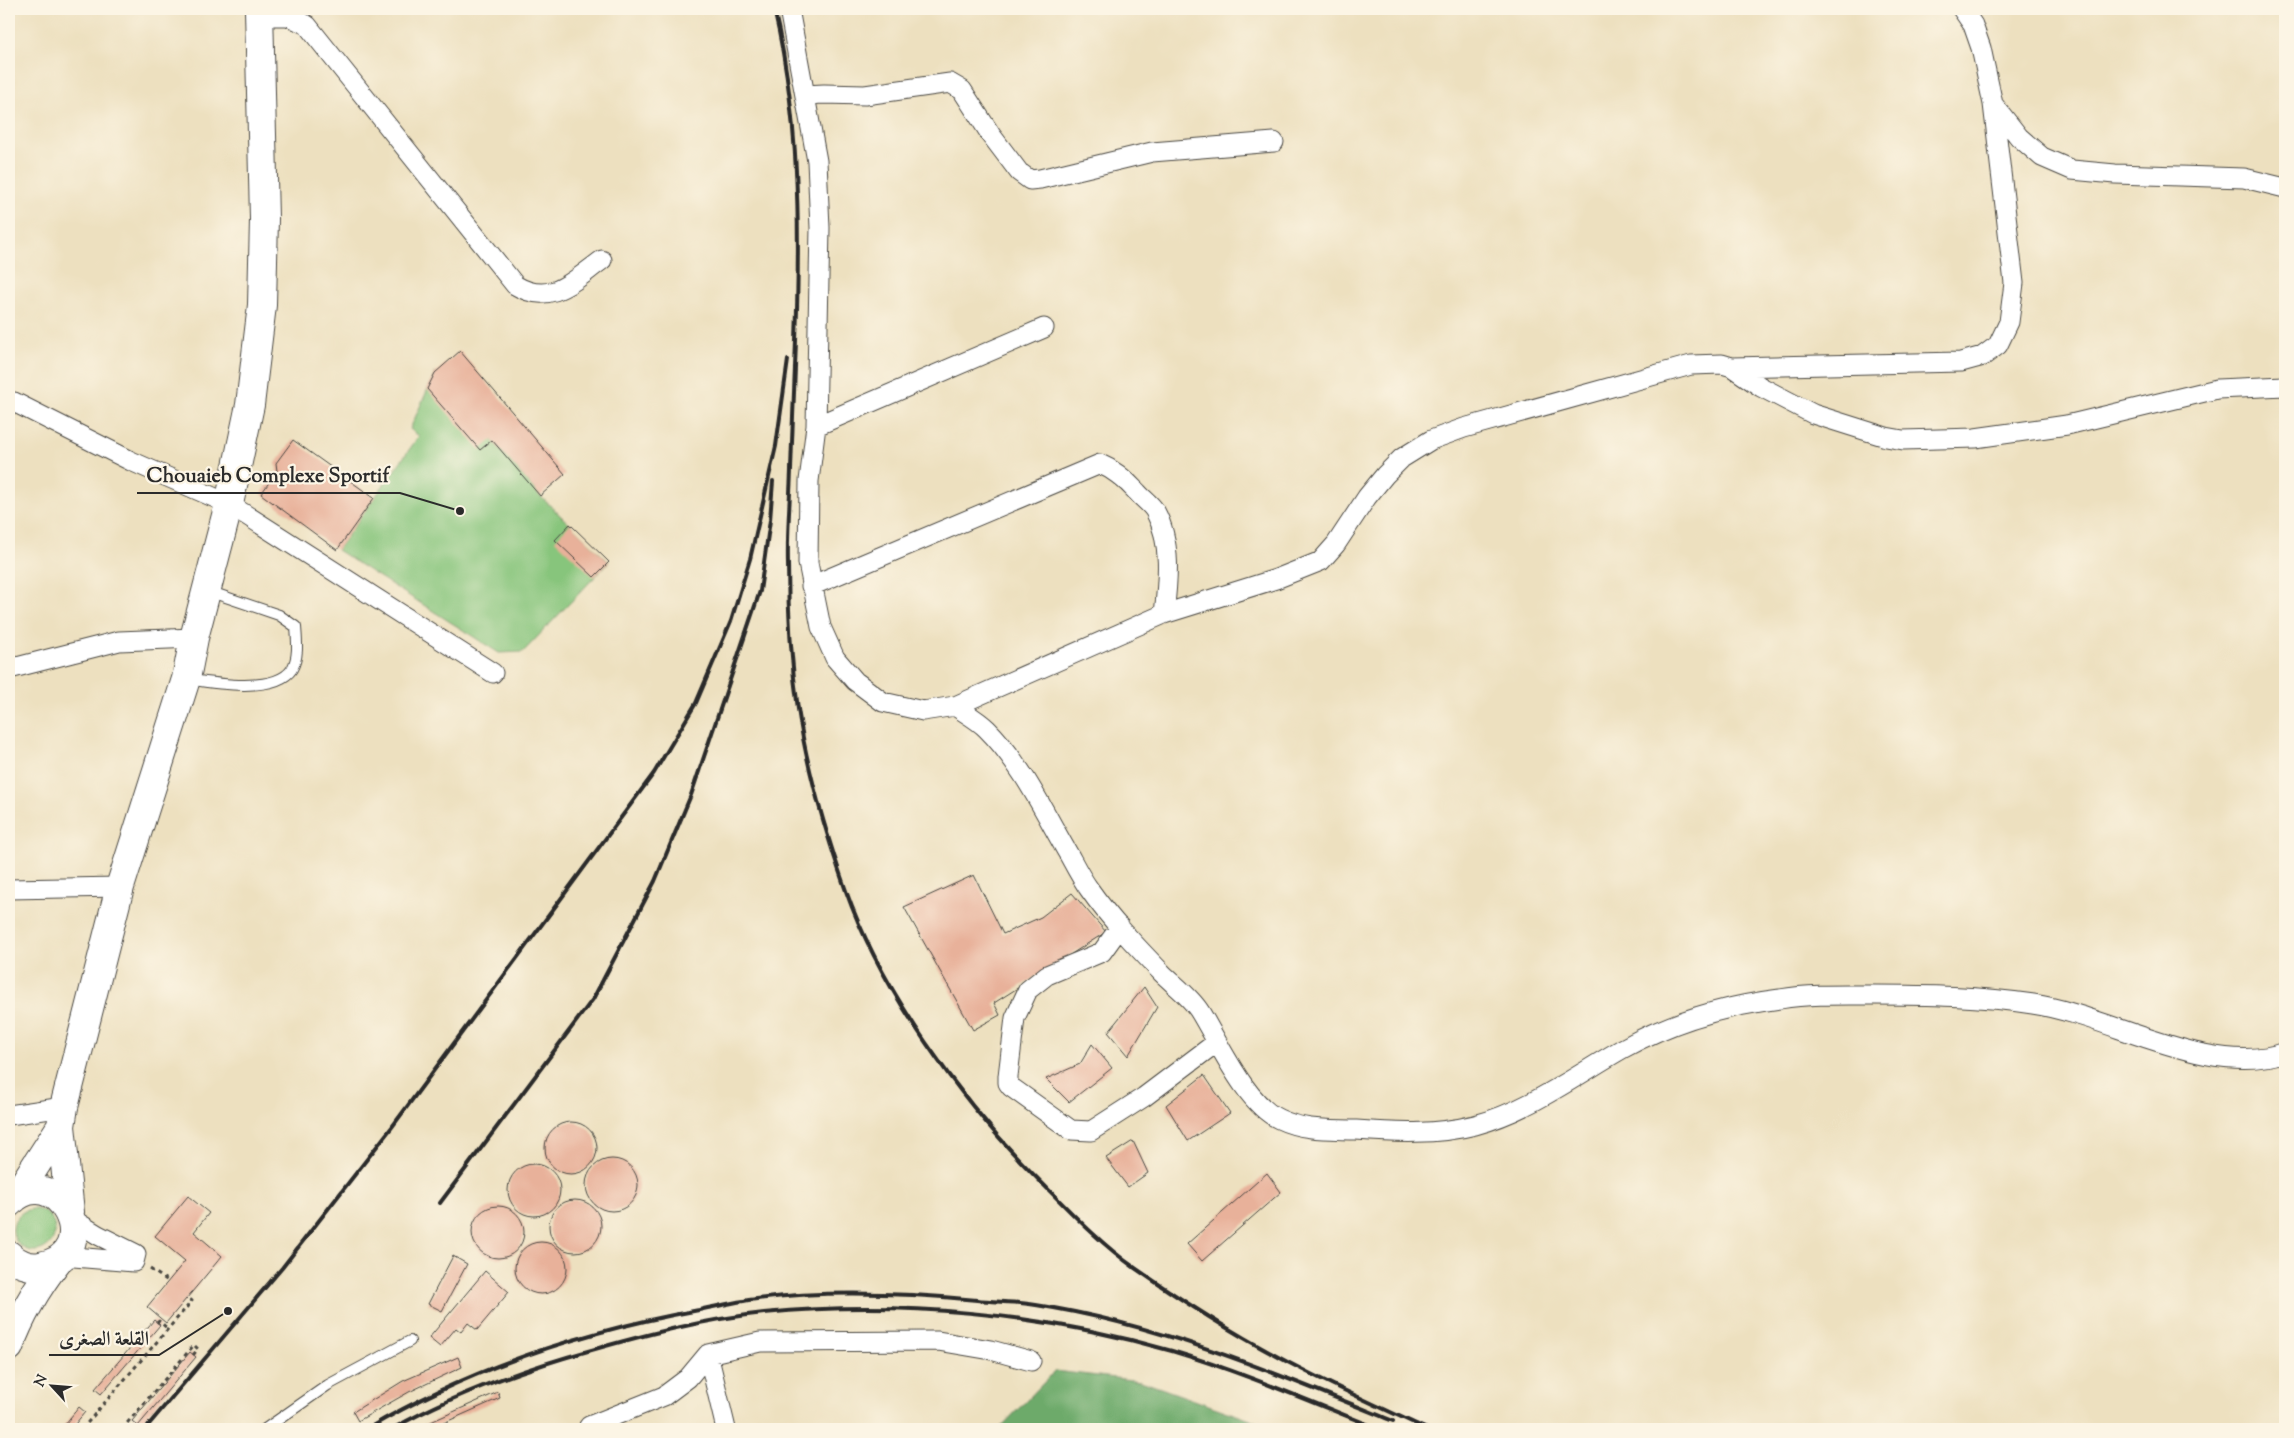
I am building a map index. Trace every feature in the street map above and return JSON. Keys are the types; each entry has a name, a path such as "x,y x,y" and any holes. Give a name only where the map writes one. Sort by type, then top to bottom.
{"main road":[{"path":"11,1201 63,1117 120,887 186,679 194,638 229,504 250,404 262,305 264,219 259,12"},
{"path":"9,1346 17,1325 36,1289 68,1249 73,1237 63,1117"},
{"path":"11,1201 25,1193 38,1191 51,1194 62,1201 71,1215"},
{"path":"9,1255 24,1265 36,1267 49,1265 61,1257"}],"street":[{"path":"789,9 817,161 820,228 816,426 809,481 808,563 811,586 820,628 835,658 855,681 883,702 923,711 955,706 1164,614 1276,579 1321,561 1336,544 1366,497 1385,475 1402,458 1431,440 1464,428 1691,365 1722,364 1732,367 1761,387 1813,414 1886,437 1920,440 1975,438 2067,425 2218,389 2285,386"},
{"path":"1732,367 1961,362 1984,356 1998,345 2009,322 2014,283 1993,104 1981,48 1972,25 1962,9"},
{"path":"259,12 288,16 307,25 515,285 525,291 539,295 552,293 564,287 602,260"},
{"path":"805,95 865,96 950,83 962,90 991,135 1019,172 1030,180 1152,152 1274,142"},
{"path":"1993,104 2019,137 2042,157 2072,170 2115,174 2244,178 2285,188"},
{"path":"816,426 1044,328"},
{"path":"9,401 140,465 229,504 493,673"},
{"path":"811,586 1100,464 1111,469 1127,481 1155,510 1165,539 1168,576 1164,614"},
{"path":"9,669 119,641 194,638"},
{"path":"955,706 985,726 1014,761 1087,887 1163,974 1198,1008 1250,1094 1275,1118 1304,1129 1400,1133 1471,1126 1494,1119 1576,1077 1625,1047 1673,1025 1752,1003 1786,998 1835,995 1924,994 2034,1004 2079,1014 2152,1040 2211,1056 2268,1058 2285,1052"},
{"path":"9,889 120,887"},
{"path":"1120,927 1102,952 1047,975 1028,990 1016,1018 1008,1084 1071,1130 1091,1131 1144,1097 1217,1042"},
{"path":"9,1115 63,1117"},
{"path":"61,1257 134,1262 136,1254 98,1235 71,1215"},
{"path":"586,1428 664,1396 688,1378 708,1354 760,1342 938,1341 991,1350 1031,1361"},
{"path":"708,1354 726,1429"}],"lane":[{"path":"186,679 236,685 273,683 291,670 298,648 296,628 278,615 226,595 206,590"},
{"path":"265,1429 328,1385 410,1341"}],"path":[{"path":"82,1429 192,1301 187,1297"},
{"path":"157,1323 159,1320 168,1329"},
{"path":"122,1429 194,1346 198,1349 193,1355"}],"green space":[{"path":"435,373 540,496 609,562 523,652 499,653 337,550 419,436 410,429"},
{"path":"38,1209 46,1212 52,1218 55,1230 52,1242 46,1248 30,1251 22,1248 16,1242 13,1226 16,1218 22,1212"},
{"path":"1055,1371 1141,1381 1276,1429 999,1429"}],"building":[{"path":"460,351 565,474 540,496 492,440 480,450 427,389 435,373"},
{"path":"293,440 374,498 337,550 261,494 277,471 276,463"},
{"path":"570,524 609,562 594,577 555,540"},
{"path":"974,875 1003,934 1041,917 1072,893 1106,932 994,1003 1000,1015 973,1030 904,907"},
{"path":"1144,987 1157,1007 1128,1056 1108,1032"},
{"path":"1092,1044 1112,1068 1069,1102 1046,1079 1080,1064"},
{"path":"1204,1075 1230,1113 1188,1141 1166,1105"},
{"path":"571,1122 585,1126 593,1134 597,1148 593,1162 585,1170 571,1174 557,1170 549,1162 545,1148 549,1134 557,1126"},
{"path":"1133,1141 1148,1173 1128,1187 1106,1158"},
{"path":"612,1159 626,1163 634,1171 638,1185 634,1199 626,1207 612,1211 598,1207 590,1199 586,1185 590,1171 598,1163"},
{"path":"534,1164 548,1168 556,1176 560,1190 556,1204 548,1212 534,1216 520,1212 512,1204 508,1190 512,1176 520,1168"},
{"path":"1267,1173 1281,1192 1202,1261 1187,1244"},
{"path":"188,1196 209,1213 194,1232 222,1256 166,1323 147,1307 185,1261 155,1236"},
{"path":"575,1200 589,1204 597,1212 601,1226 597,1240 589,1248 575,1252 561,1248 553,1240 549,1226 553,1212 561,1204"},
{"path":"498,1206 512,1210 520,1218 524,1232 520,1246 512,1254 498,1258 484,1254 476,1246 472,1232 476,1218 484,1210"},
{"path":"541,1242 555,1246 563,1254 567,1268 563,1282 555,1290 541,1294 527,1290 519,1282 515,1268 519,1254 527,1246"},
{"path":"453,1256 467,1264 442,1311 428,1304"},
{"path":"485,1271 509,1292 477,1330 468,1323 461,1332 456,1328 440,1347 429,1338"},
{"path":"154,1320 160,1325 101,1394 95,1389"},
{"path":"190,1352 196,1357 138,1426 132,1421"},
{"path":"458,1357 462,1367 409,1392 358,1421 353,1412 403,1381"},
{"path":"498,1392 500,1398 430,1429 415,1429"},
{"path":"79,1407 85,1412 71,1429 61,1429"}],"railway":[{"path":"774,9 793,123 797,180 796,355 788,541 792,655 798,709 812,778 824,824 846,891 861,929 902,1005 952,1079 1006,1146 1095,1236 1121,1258 1156,1283 1243,1338 1311,1374 1427,1429"},
{"path":"145,1429 282,1268 392,1127 654,773 696,703 731,621 750,559 776,446 788,360"},
{"path":"440,1203 593,999 655,881 691,795 760,591 770,520 773,481"},
{"path":"367,1429 446,1388 528,1355 570,1341 656,1319 743,1301 812,1294 922,1296 1036,1305 1082,1314 1128,1325 1218,1352 1393,1421"},
{"path":"392,1429 439,1405 487,1384 563,1358 609,1345 719,1319 815,1309 867,1308 970,1313 1072,1327 1122,1338 1172,1351 1224,1368 1379,1429"}],"place":[{"name":"Chouaieb Complexe Sportif","path":"460,511"},
{"name":"القلعة الصغرى","path":"228,1311"}]}
